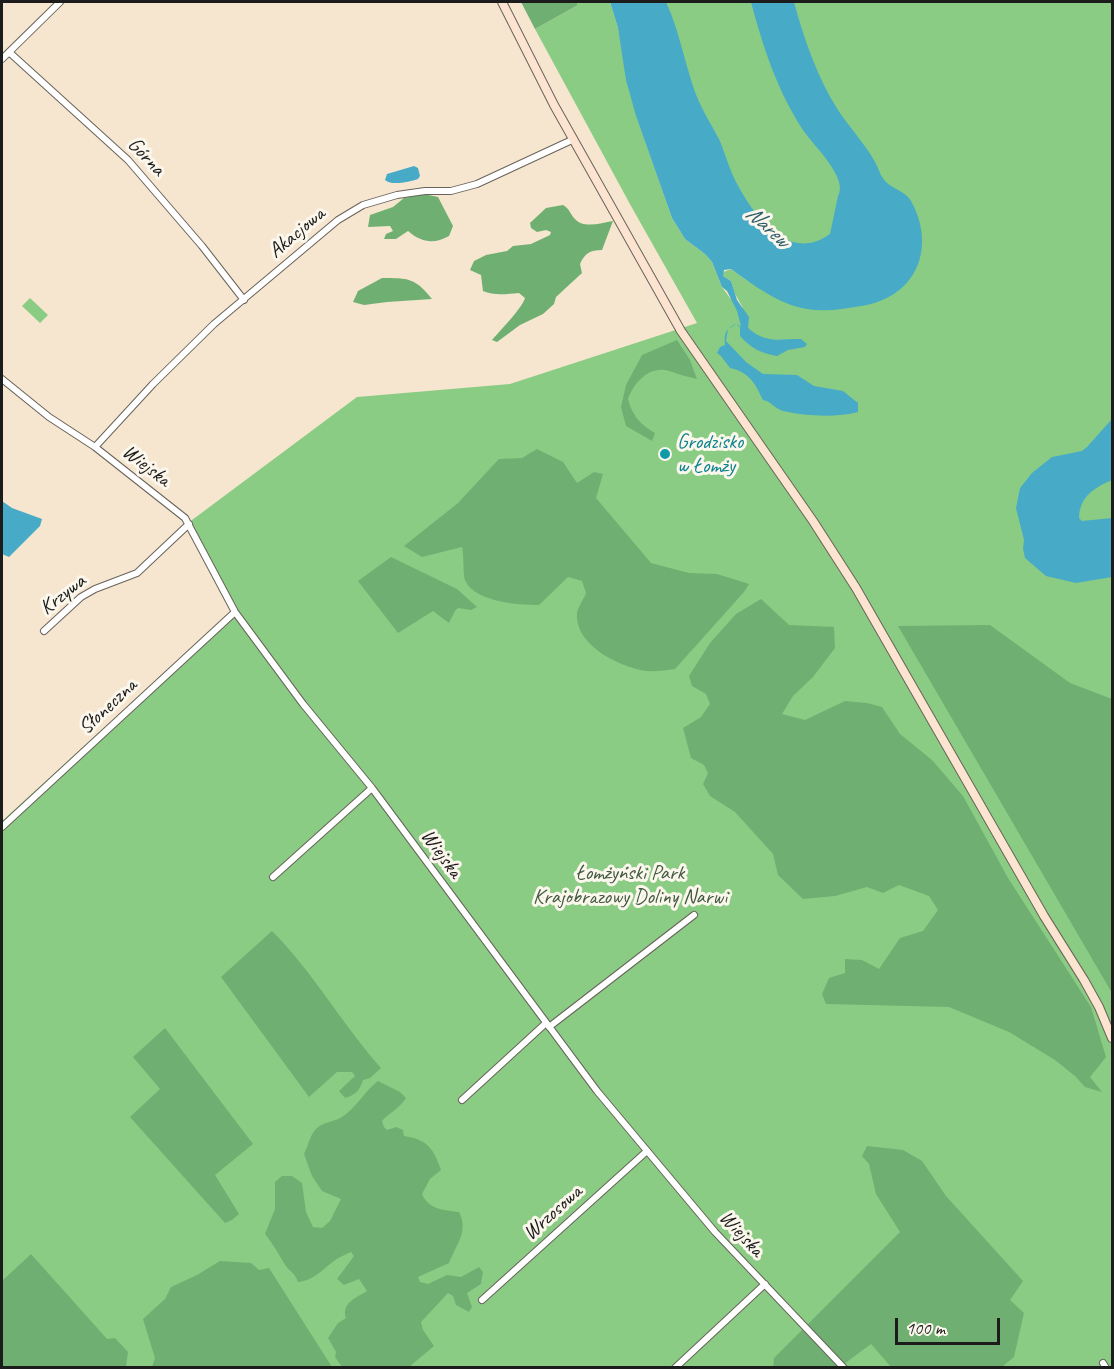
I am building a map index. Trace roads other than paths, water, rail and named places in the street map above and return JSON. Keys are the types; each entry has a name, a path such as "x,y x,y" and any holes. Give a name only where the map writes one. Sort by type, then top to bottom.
{"street":[{"path":"2,59 60,2"},
{"path":"502,2 574,139 681,331 813,521 856,588 1044,916 1084,980 1113,1038"},
{"name":"Górna","path":"9,52 128,160 202,246 244,300"},
{"name":"Akacjowa","path":"95,447 153,384 214,324 338,220 363,205 411,192 462,189 477,184 574,139"},
{"name":"Wiejska","path":"2,379 49,417 95,447 174,508 189,524 235,612 303,704 372,789 597,1091 715,1232 844,1368"},
{"name":"Krzywa","path":"44,632 89,592 136,573 189,524"},
{"name":"Słoneczna","path":"2,827 235,612"},
{"path":"273,877 372,789"},
{"path":"462,1100 547,1025 694,915"},
{"name":"Wrzosowa","path":"482,1300 647,1151"},
{"path":"675,1368 765,1284"}],"water":[{"name":"Narew","path":"610,2 666,2 696,96 719,139 743,195 752,209 774,232 787,240 800,243 815,242 830,234 840,189 834,171 803,130 778,84 751,2 794,2 812,57 830,97 871,155 884,180 911,201 919,219 922,236 921,253 908,282 896,293 880,301 841,309 814,310 787,303 767,294 731,269 724,270 723,276 731,281 737,300 749,317 748,328 767,339 801,339 807,344 805,347 788,350 777,356 756,349 744,340 740,336 740,327 736,324 741,326 737,311 727,291 722,287 712,262 685,239 672,218 636,116 626,80 618,28"},
{"path":"414,166 418,168 420,176 418,179 396,183 385,180 387,174"},
{"path":"728,329 726,341 746,362 763,374 797,375 814,386 843,391 858,403 858,412 830,416 801,414 780,410 763,400 751,379 742,372 730,368 717,353 720,347 725,345 725,335"},
{"path":"1112,419 1112,480 1099,486 1085,498 1079,518 1082,521 1112,518 1112,577 1076,583 1046,576 1025,558 1024,540 1016,508 1020,488 1032,473 1052,457 1082,451"},
{"path":"2,501 12,508 42,519 40,526 9,557 2,554"}],"place":[{"name":"Grodzisko w Łomży","path":"665,454"}],"park label":[{"name":"Łomżyński Park Krajobrazowy Doliny Narwi","path":"630,885"}]}
